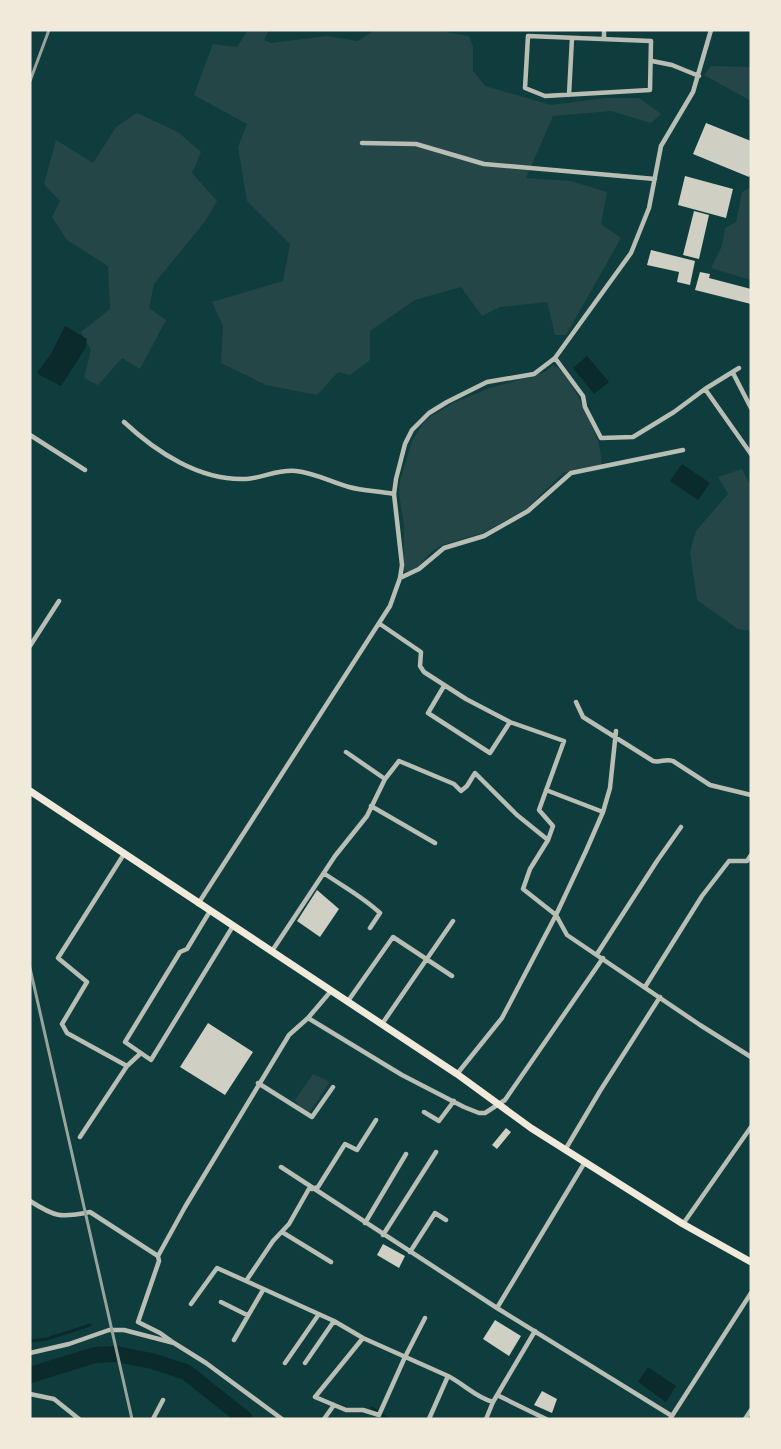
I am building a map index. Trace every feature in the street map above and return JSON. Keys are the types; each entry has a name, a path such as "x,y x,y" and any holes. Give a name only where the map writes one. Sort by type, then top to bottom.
{"main road":[{"path":"30,791 457,1074 565,1150 683,1224 751,1262"}],"street":[{"path":"554,30 554,37"},
{"path":"604,30 604,39"},
{"path":"198,904 390,606 402,565 394,494 396,478 405,444 412,430 429,413 447,402 488,382 534,374 555,358 631,253 649,208 661,147 693,92 711,30"},
{"path":"528,36 554,37 651,41 650,90 545,96 525,88 528,36"},
{"path":"569,95 572,38"},
{"path":"652,61 672,65 699,76"},
{"path":"362,143 416,144 484,164 655,179"},
{"path":"555,358 583,396 585,407 601,438 633,437 739,368"},
{"path":"733,373 751,408"},
{"path":"705,389 751,454"},
{"path":"124,422 137,434 196,471 220,477 247,479 282,471 295,471 317,475 353,488 394,494"},
{"path":"30,435 85,470"},
{"path":"400,578 419,569 444,548 484,536 528,511 571,472 683,450"},
{"path":"30,646 59,601"},
{"path":"380,624 421,652 420,666 424,672 444,686 510,722 564,741 539,810 553,826 548,840 530,869 523,889 556,915 567,935 751,1057"},
{"path":"444,686 428,713 490,753 510,722"},
{"path":"576,702 583,717 615,734 653,761 666,759 673,761 710,785 751,795"},
{"path":"457,1074 502,1018 556,915 603,812 613,769 615,734"},
{"path":"346,752 385,778"},
{"path":"272,951 335,856 367,816 385,778 399,761 454,784 461,791 475,773 518,815 548,840"},
{"path":"546,790 603,812"},
{"path":"371,806 435,843"},
{"path":"597,954 681,827"},
{"path":"124,854 58,958 87,982 62,1024 67,1033 127,1066"},
{"path":"645,987 702,896 729,861 747,861 751,855"},
{"path":"325,874 348,891 363,897 380,913 369,928"},
{"path":"210,911 188,949 180,952 125,1042 151,1060 233,926"},
{"path":"382,1024 453,921"},
{"path":"348,1001 393,937 452,976"},
{"path":"308,1018 402,1075 479,1113 485,1113 499,1105 512,1092 603,958"},
{"path":"282,1419 206,1363 160,1333 138,1322 159,1261 158,1256 258,1083 289,1035 308,1018 331,991"},
{"path":"565,1150 660,997"},
{"path":"80,1137 127,1066 141,1053"},
{"path":"258,1083 312,1117 333,1087"},
{"path":"424,1112 439,1121 454,1101"},
{"path":"311,1188 318,1187 345,1144 357,1150 376,1120"},
{"path":"683,1224 751,1127"},
{"path":"383,1235 436,1152"},
{"path":"365,1223 406,1154"},
{"path":"497,1308 585,1162"},
{"path":"281,1167 383,1235 671,1418 751,1293"},
{"path":"246,1281 289,1224 311,1188"},
{"path":"30,1200 49,1213 66,1217 90,1212 158,1256"},
{"path":"410,1252 435,1213 446,1220"},
{"path":"282,1232 331,1262"},
{"path":"191,1304 217,1268 457,1380 470,1392 493,1402"},
{"path":"234,1340 263,1290"},
{"path":"221,1302 248,1315"},
{"path":"285,1364 319,1314"},
{"path":"363,1338 315,1397 346,1410 363,1410 380,1415 425,1317"},
{"path":"305,1363 334,1322"},
{"path":"30,1353 69,1344 109,1330 124,1330 174,1343"},
{"path":"486,1419 493,1402 535,1331"},
{"path":"429,1419 448,1376"},
{"path":"30,1394 54,1399 79,1419"},
{"path":"497,1395 546,1419"},
{"path":"153,1419 163,1400"},
{"path":"324,1419 334,1405"},
{"path":"745,1419 751,1410"}],"shaded area":[{"path":"248,30 269,30 264,40 271,43 327,36 358,41 375,30 433,30 469,36 473,47 473,71 485,86 551,105 605,98 639,98 661,114 651,123 611,111 553,116 526,178 571,181 607,192 601,224 621,238 566,335 555,335 547,302 500,307 482,316 461,287 415,300 370,331 370,360 350,375 338,372 317,395 266,385 221,363 223,326 212,302 283,281 290,244 247,201 238,147 247,124 194,95 213,44 237,47"},
{"path":"711,66 751,67 751,101 704,75"},
{"path":"137,113 178,132 201,152 192,173 217,201 206,220 154,284 149,308 166,320 140,369 122,358 98,385 84,378 91,350 81,332 110,309 108,266 67,240 52,217 60,201 44,184 56,140 93,163 116,127"},
{"path":"751,187 751,280 711,268 722,246 725,228 736,222 742,192"},
{"path":"65,326 87,339 85,349 61,386 38,374 38,371 51,354"},
{"path":"587,356 609,382 594,394 573,368"},
{"path":"553,365 573,387 585,411 598,441 602,465 563,473 526,509 483,533 442,545 429,554 419,566 410,571 403,571 404,526 399,493 400,481 412,441 422,425 430,417 453,403 490,388 545,372"},
{"path":"682,464 710,483 698,500 670,481"},
{"path":"742,469 751,486 751,631 738,629 697,600 690,552 696,531 728,494 718,477"},
{"path":"313,1074 330,1082 309,1113 295,1100"},
{"path":"648,1367 676,1386 666,1402 638,1382"}],"building":[{"path":"706,123 751,141 749,177 693,154"},
{"path":"685,176 733,189 726,218 678,205"},
{"path":"694,211 709,215 699,259 683,255"},
{"path":"651,250 695,261 690,285 677,282 679,272 647,265"},
{"path":"700,272 710,274 709,278 751,289 751,304 695,290"},
{"path":"317,890 339,909 320,937 297,921"},
{"path":"208,1023 253,1052 225,1095 180,1067"},
{"path":"506,1128 511,1132 497,1149 492,1145"},
{"path":"383,1244 405,1256 399,1268 377,1255"},
{"path":"495,1320 521,1336 509,1356 483,1339"},
{"path":"542,1391 557,1399 552,1413 534,1405"}],"waterway":[{"path":"30,1341 47,1339 90,1325"},
{"path":"30,1375 95,1355 116,1354 152,1361 186,1372 245,1419"},
{"path":"372,1408 388,1419"}],"railway":[{"path":"30,81 49,30"},
{"path":"30,968 132,1419"}]}
